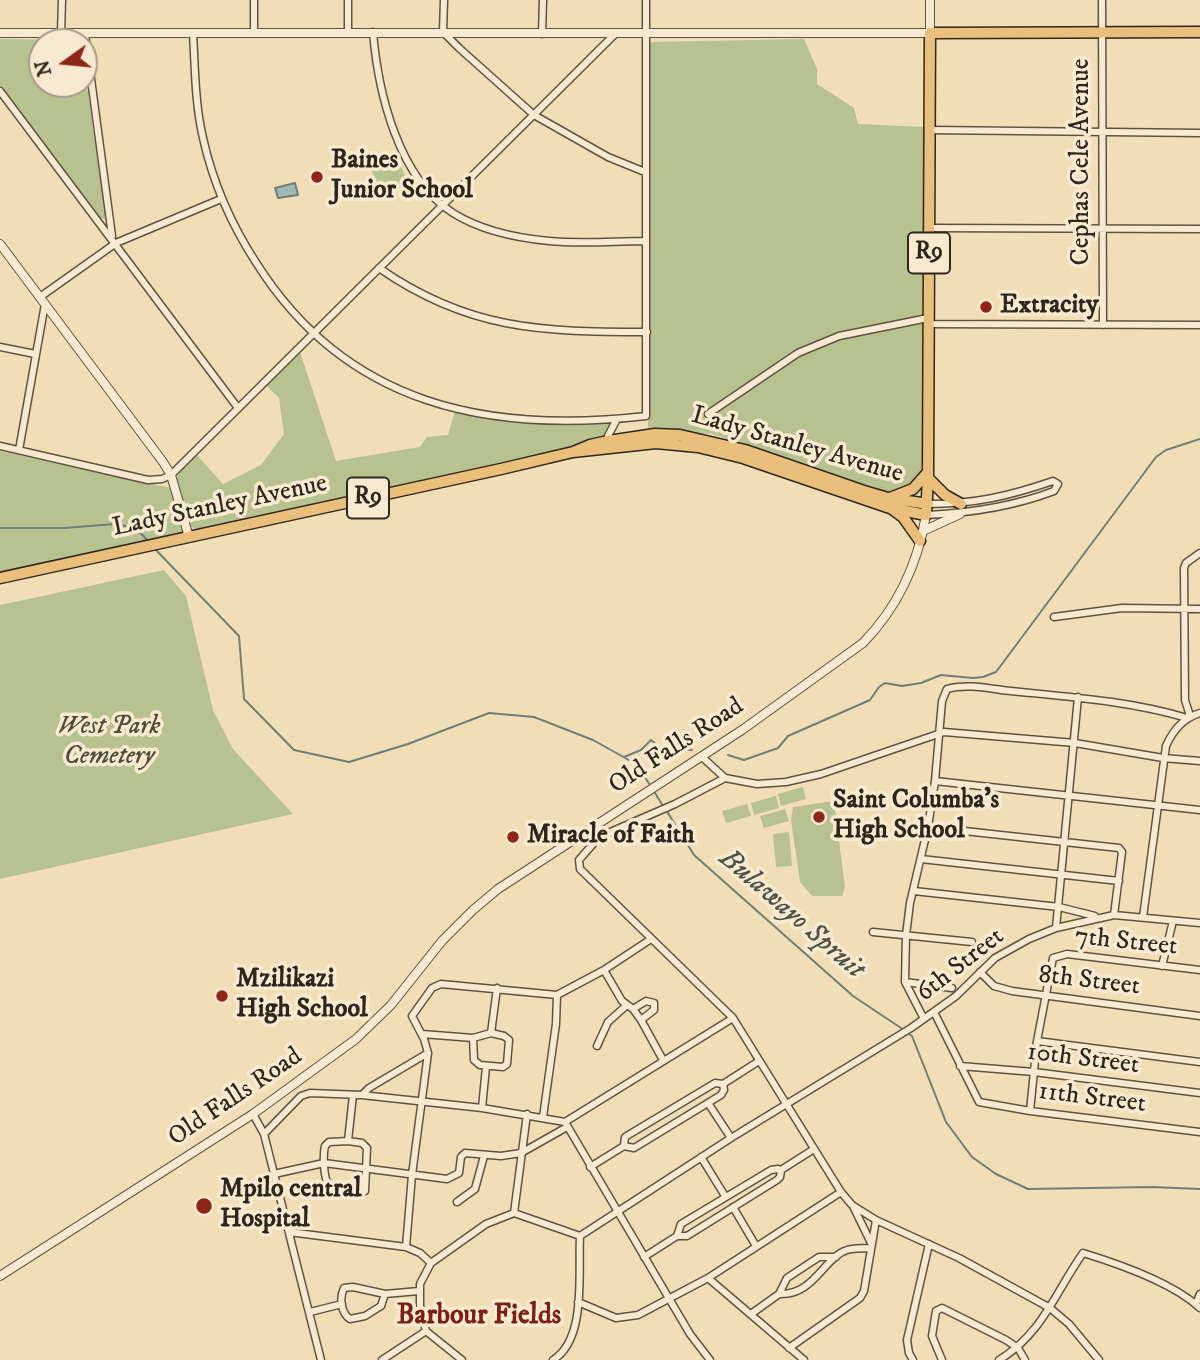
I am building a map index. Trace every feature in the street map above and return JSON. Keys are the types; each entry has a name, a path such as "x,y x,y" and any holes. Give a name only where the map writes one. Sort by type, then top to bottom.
{"highway":[{"path":"930,33 1200,33"},
{"name":"R9","path":"927,510 930,33"},
{"name":"Lady Stanley Avenue","path":"0,578 573,452 590,445 609,445 654,434 703,439 767,457 889,503 927,510"},
{"path":"922,536 889,503 913,489 928,475 960,509"}],"street":[{"path":"61,28 62,0"},
{"path":"254,0 254,33"},
{"path":"348,0 348,33"},
{"path":"444,0 443,32 534,115 608,157 646,172"},
{"path":"542,34 543,0"},
{"path":"193,33 203,139 221,199 263,275 313,335 368,374 399,390 448,408 494,417 579,422 646,416 646,0"},
{"path":"98,34 930,33 930,0"},
{"name":"Cephas Cele Avenue","path":"1102,0 1103,325"},
{"path":"373,32 375,62 387,116 408,160 444,206 474,223 515,236 560,242 646,242"},
{"path":"459,48 467,32"},
{"path":"0,33 28,33"},
{"path":"0,446 148,480 171,475 616,33"},
{"path":"0,91 238,408"},
{"path":"94,98 114,241"},
{"path":"929,130 1200,132"},
{"path":"19,450 42,301 114,241 221,199"},
{"path":"930,228 1200,229"},
{"path":"0,244 171,475 189,537"},
{"path":"379,268 424,297 468,315 509,325 590,332 647,332"},
{"path":"708,414 798,353 839,336 928,321 1200,325"},
{"path":"0,347 35,354"},
{"path":"609,445 608,436 618,419"},
{"path":"1053,481 1058,484 1057,490 1031,500 982,511 927,510 960,509 1028,491 1053,481"},
{"path":"922,536 960,509"},
{"name":"Old Falls Road","path":"0,1276 253,1114 356,1039 391,1005 442,941 486,900 702,757 863,643 877,629 895,603 911,569 927,510"},
{"path":"1188,717 1185,701 1184,568 1186,563 1200,553"},
{"path":"1054,617 1122,608 1200,608"},
{"path":"924,1019 905,982 906,935 928,827 942,701 946,690 950,687 982,688 1078,697 1188,717"},
{"path":"1056,928 1078,697"},
{"path":"1143,917 1163,758 1171,735 1188,717 1200,713"},
{"path":"702,757 725,778 757,784 795,780 846,766 939,733 1075,743 1163,758 1200,761"},
{"path":"725,778 675,804 599,837 588,847 578,863 582,873 733,1018 841,1192 852,1205 870,1245"},
{"path":"935,781 1200,810"},
{"path":"928,827 1119,848 1122,852 1114,915"},
{"path":"921,859 1118,881"},
{"path":"914,891 1059,907 1098,917"},
{"name":"6th Street","path":"580,1236 731,1138 901,1035 956,996 980,972 1014,946 1056,928 1114,915 1200,923"},
{"path":"1162,966 1173,921"},
{"path":"873,932 972,942"},
{"path":"406,1247 412,1175 428,1053 412,1016 435,985 557,995 604,971 651,939"},
{"name":"7th Street","path":"1045,996 1053,958 1067,954 1200,970"},
{"path":"604,971 619,997 641,1020 663,1060"},
{"name":"8th Street","path":"980,972 989,982 1000,988 1200,1016"},
{"path":"905,982 952,988"},
{"path":"491,1033 497,988"},
{"path":"543,1117 556,1024 557,995"},
{"path":"1030,1111 1037,1041 1045,996"},
{"path":"597,1046 608,1022 630,1007 646,1001 654,1003 654,1010 641,1020"},
{"path":"934,1012 960,1066"},
{"path":"274,1174 324,1163 452,1178 459,1173 462,1154 468,1152 484,1156 521,1153 663,1060 733,1018"},
{"path":"422,1034 472,1038 491,1033 504,1036 509,1040 506,1064 500,1068 476,1062 472,1038"},
{"path":"1037,1041 1200,1062"},
{"path":"362,1095 369,1088 428,1053"},
{"path":"624,1146 625,1137 715,1083 723,1084 759,1061"},
{"path":"482,1108 486,1066"},
{"name":"10th Street","path":"960,1066 1034,1072 1200,1093"},
{"name":"11th Street","path":"960,1066 979,1102 1200,1132"},
{"path":"590,1167 624,1146 634,1148 708,1103 724,1093 723,1084"},
{"path":"264,1134 304,1094 362,1095 482,1108 543,1117 566,1125 690,1334 710,1360"},
{"path":"348,1141 353,1095"},
{"path":"708,1103 731,1138"},
{"path":"253,1114 264,1134 321,1360"},
{"path":"514,1213 527,1114"},
{"path":"348,1141 366,1146 368,1170 365,1191 356,1195 329,1186 324,1163 323,1149 326,1144 348,1141"},
{"path":"677,1236 681,1224 725,1196 771,1170 781,1170 814,1149"},
{"path":"457,1202 475,1189 484,1156"},
{"path":"701,1157 725,1196"},
{"path":"644,1257 677,1236 687,1236 733,1208 777,1180 781,1170"},
{"path":"578,1302 610,1316 624,1318 638,1315 708,1278 841,1192"},
{"path":"852,1205 876,1220 929,1244 1050,1308 1069,1324 1099,1360"},
{"path":"733,1208 756,1245"},
{"path":"462,1360 426,1331 419,1291 431,1263 486,1224 514,1213 580,1236 576,1328 564,1351 553,1360"},
{"path":"789,1348 860,1298 876,1220"},
{"path":"289,1232 406,1247 420,1253 431,1263"},
{"path":"913,1360 907,1340 929,1244"},
{"path":"779,1293 794,1293 822,1273 836,1257 848,1250 870,1245"},
{"path":"999,1360 1018,1348 1036,1330 1083,1253 1142,1273 1198,1306 1200,1294"},
{"path":"751,1314 779,1293 787,1278 818,1256 836,1257"},
{"path":"708,1278 804,1360"},
{"path":"385,1294 381,1306 357,1319 346,1317 342,1291 347,1287 385,1294 419,1291"},
{"path":"310,1312 342,1304"},
{"path":"942,1360 932,1336 936,1311 939,1308 946,1308 1018,1348 1025,1360"},
{"path":"383,1360 426,1331"}],"green space":[{"path":"0,39 28,39 28,98 89,98 106,218 101,219 0,86"},
{"path":"804,39 817,69 817,84 854,108 858,124 925,127 922,471 917,482 890,494 712,434 648,430 650,42"},
{"path":"396,156 409,184 383,195 370,168"},
{"path":"300,352 336,461 420,447 427,437 448,435 455,411 534,423 613,422 604,438 570,449 195,529 189,525 176,481 180,471 196,454 223,484 261,465 284,434 279,398 265,384"},
{"path":"0,451 171,488 183,534 0,573"},
{"name":"West Park Cemetery","path":"164,570 186,596 213,710 233,749 293,814 0,879 0,605"},
{"path":"803,787 806,799 781,806 778,794"},
{"path":"776,796 779,808 754,815 751,803"},
{"path":"834,801 845,887 842,896 812,896 800,882 791,820 793,807"},
{"path":"747,804 751,816 726,823 722,811"},
{"path":"785,809 789,821 764,828 760,816"},
{"path":"789,832 792,866 776,867 773,834"}],"water":[{"path":"295,183 298,195 278,198 275,188"}],"waterway":[{"path":"728,755 744,760 778,748 788,736 870,700 885,683 902,686 921,683 941,675 973,678 996,672 1156,457 1166,450 1200,439"},
{"name":"Bulawayo Spruit","path":"0,528 64,528 115,524 136,528 148,541"},
{"name":"Bulawayo Spruit","path":"154,548 239,636 244,699 294,750 349,762 408,744 489,713 534,717 593,740 636,764 650,785"},
{"path":"624,757 641,750 651,740 661,748 692,750"},
{"name":"Bulawayo Spruit","path":"655,793 663,806"},
{"name":"Bulawayo Spruit","path":"666,810 694,855 853,996 904,1030"},
{"name":"Bulawayo Spruit","path":"909,1034 946,1122 972,1157 996,1174 1028,1189 1200,1189"}],"place":[{"name":"Baines Junior School","path":"317,177"},
{"name":"Extracity","path":"986,307"},
{"name":"Saint Columba's High School","path":"819,817"},
{"name":"Miracle of Faith","path":"513,837"},
{"name":"Mzilikazi High School","path":"222,996"},
{"name":"Mpilo central Hospital","path":"204,1206"}],"district":[{"name":"Barbour Fields","path":"479,1317"}]}
